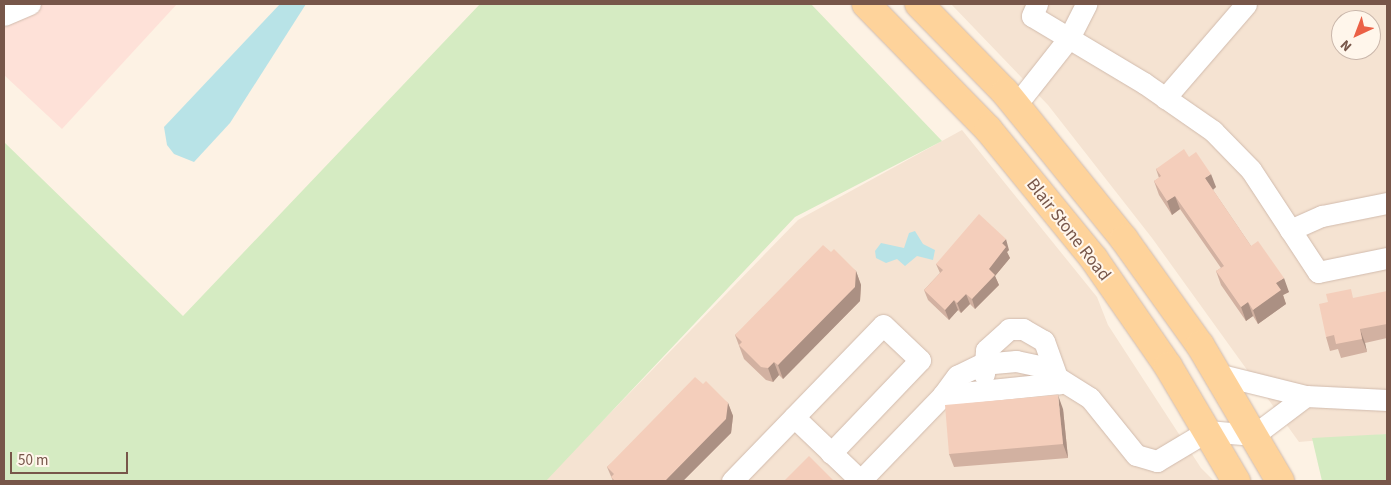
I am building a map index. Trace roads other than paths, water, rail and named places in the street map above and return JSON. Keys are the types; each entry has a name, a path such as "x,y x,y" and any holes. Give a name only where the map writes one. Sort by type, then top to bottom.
{"main road":[{"name":"Blair Stone Road","path":"866,4 988,129 1094,259 1206,431 1236,481"},
{"path":"919,4 1016,105 1124,239 1217,374 1280,481"}],"street":[{"path":"4,16 30,4"},
{"path":"1038,4 1032,16 1165,98 1213,131 1251,170 1318,272 1387,258"},
{"path":"1016,105 1069,38 1086,4"},
{"path":"1165,98 1246,4"},
{"path":"1290,230 1322,216 1387,202"},
{"path":"732,481 883,325 920,360 831,453"},
{"path":"986,388 982,364 986,350 998,337 1009,329 1022,329 1044,341 1059,383"},
{"path":"794,417 860,481 943,395 957,376 982,364 1016,361 1039,366 1059,383 1090,398 1127,448 1148,460 1170,455 1206,431 1254,435 1306,396"},
{"path":"1217,374 1306,396 1387,400"},
{"path":"943,395 986,388 1059,383"}],"water":[{"path":"280,4 306,4 230,123 194,162 174,154 167,145 164,127"},
{"path":"915,231 923,244 935,250 933,260 917,256 905,266 897,259 886,263 876,258 875,251 881,243 904,248 909,233"}]}
